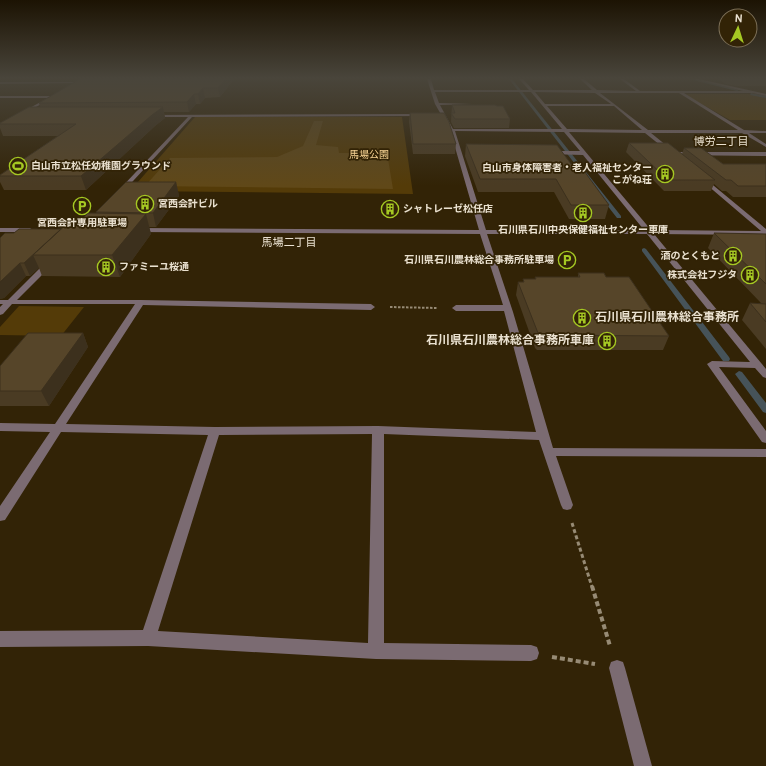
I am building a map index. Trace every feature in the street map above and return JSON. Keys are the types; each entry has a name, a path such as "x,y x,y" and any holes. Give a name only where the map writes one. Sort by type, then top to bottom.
{"street":[{"path":"144,116 427,115"},
{"path":"439,115 452,130 462,152 482,232 507,308 543,436 567,506"},
{"path":"552,115 766,375"},
{"path":"627,115 679,158"},
{"path":"715,115 766,146"},
{"path":"0,126 18,116 26,116"},
{"path":"113,199 191,116"},
{"path":"452,130 766,132"},
{"path":"547,153 584,153"},
{"path":"673,154 766,154"},
{"path":"696,173 766,232"},
{"path":"0,230 38,230"},
{"path":"130,230 766,232"},
{"path":"0,312 55,258"},
{"path":"0,302 141,302 371,307"},
{"path":"0,516 141,302"},
{"path":"456,308 507,308"},
{"path":"758,365 712,364 766,439"},
{"path":"0,427 215,431 378,430 543,436"},
{"path":"376,651 378,430"},
{"path":"148,638 215,431"},
{"path":"548,452 766,453"},
{"path":"0,639 148,638 376,651 531,653"},
{"path":"617,668 643,766"}],"path":[{"path":"371,307 456,308"},
{"path":"531,653 617,668 567,506"}],"green space":[{"path":"721,115 766,115 766,120 730,120"},
{"name":"馬場公園","path":"195,117 402,117 413,194 130,191"},
{"path":"314,121 323,121 316,145 338,147 339,153 365,153 388,159 393,189 145,186 170,158 277,157 303,146"},
{"path":"19,306 84,307 61,336 0,335 0,327"}],"building":[{"path":"15,115 152,115 81,176 0,176 76,124 0,123"},
{"path":"410,115 445,115 449,122 456,144 413,144"},
{"path":"452,115 508,115 510,119 455,119"},
{"path":"629,143 668,143 715,180 668,180"},
{"path":"466,144 557,145 571,164 579,164 609,205 571,205 556,179 480,179"},
{"path":"684,148 701,148 723,164 766,164 766,186 738,186 731,180 726,180"},
{"path":"126,182 176,182 153,213 96,212"},
{"path":"88,213 146,214 112,255 33,255 70,221 80,221"},
{"path":"19,229 61,229 24,263 20,263 0,282 0,238 5,233 14,233"},
{"path":"714,233 766,234 766,284"},
{"path":"578,273 604,273 606,277 629,277 669,336 540,335 518,282 524,282 523,279 536,279 535,277 580,277"},
{"path":"750,303 766,304 766,322"},
{"path":"28,333 83,333 41,391 0,391 0,366"}],"waterway":[{"path":"538,115 619,217"},
{"path":"644,250 726,359"},
{"path":"739,374 766,410"}],"place":[{"name":"白山市立松任幼稚園グラウンド","path":"18,166"},
{"name":"白山市身体障害者・老人福祉センター こがね荘","path":"665,174"},
{"name":"宮西会計ビル","path":"145,204"},
{"name":"宮西会計専用駐車場","path":"82,206"},
{"name":"シャトレーゼ松任店","path":"390,209"},
{"name":"石川県石川中央保健福祉センター車庫","path":"583,213"},
{"name":"酒のとくもと","path":"733,256"},
{"name":"石川県石川農林総合事務所駐車場","path":"567,260"},
{"name":"ファミーユ桜通","path":"106,267"},
{"name":"株式会社フジタ","path":"750,275"},
{"name":"石川県石川農林総合事務所","path":"582,318"},
{"name":"石川県石川農林総合事務所車庫","path":"607,341"}],"district":[{"name":"博労二丁目","path":"721,142"},
{"name":"馬場二丁目","path":"289,243"}]}
